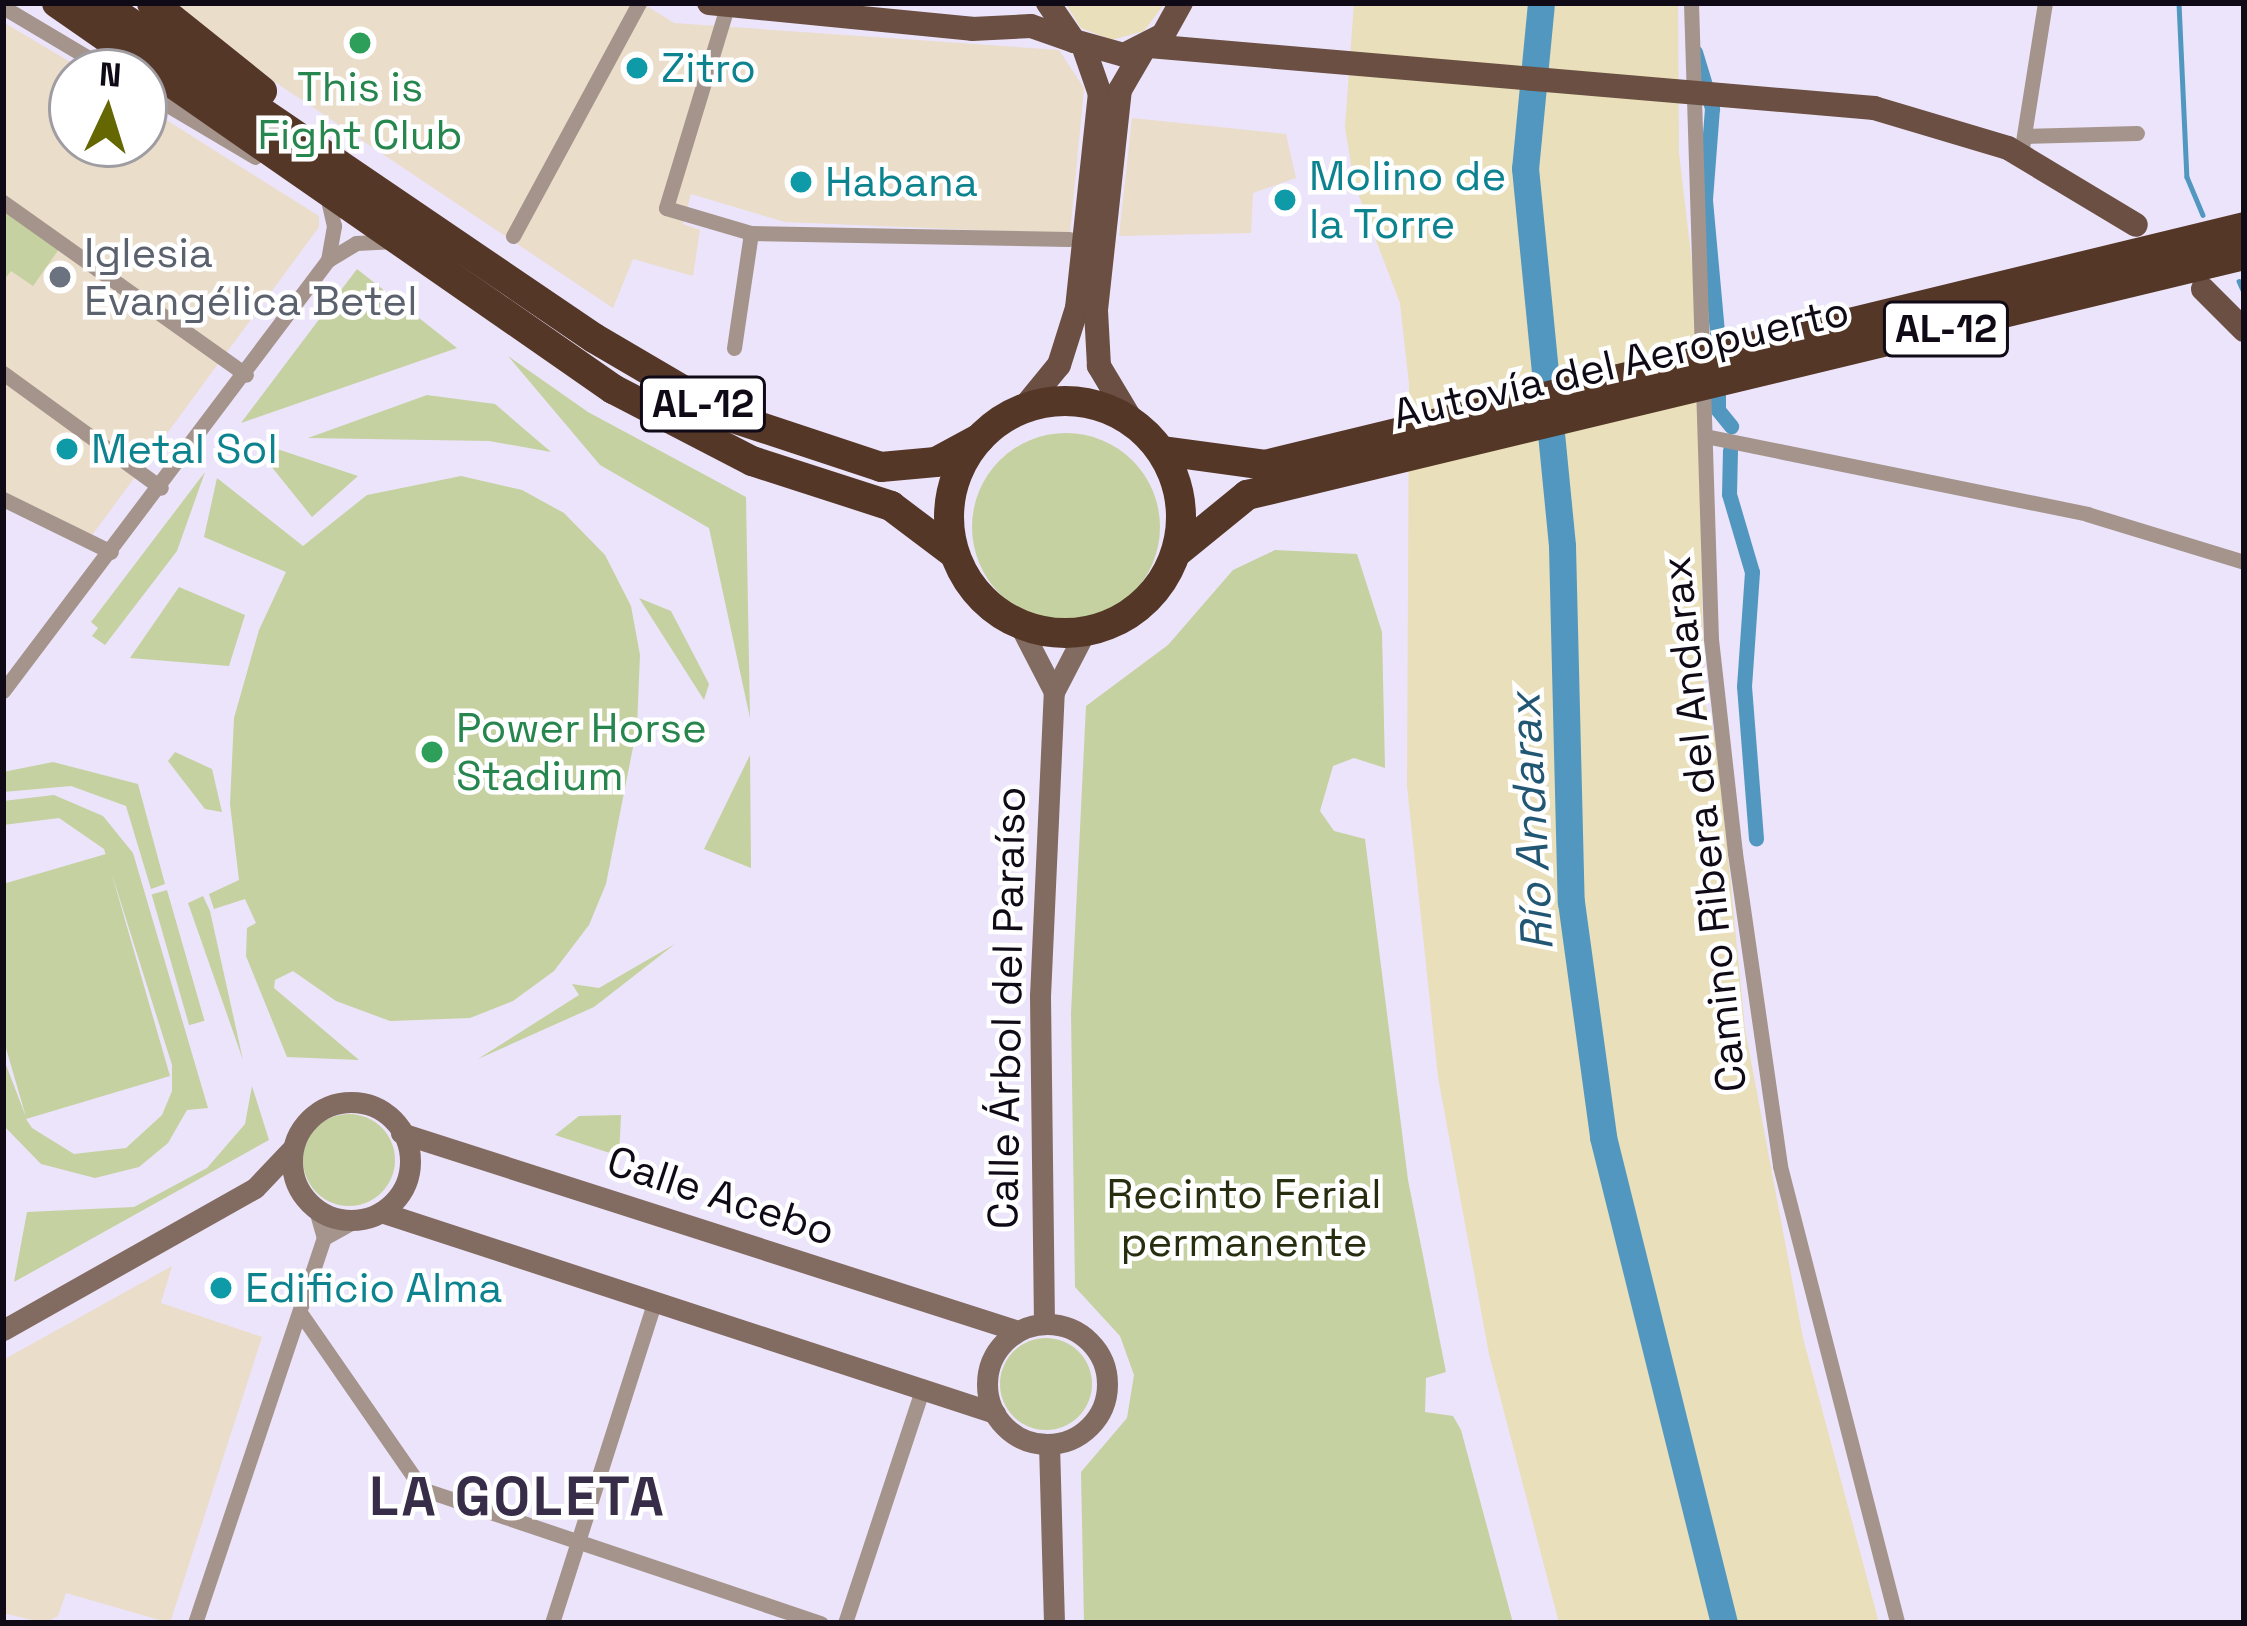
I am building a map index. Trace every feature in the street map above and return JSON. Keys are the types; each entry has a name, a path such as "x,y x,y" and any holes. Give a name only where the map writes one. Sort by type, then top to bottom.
{"highway":[{"name":"AL-12","path":"57,3 393,241 688,432 793,478 891,506 952,552 986,601 1020,626"},
{"name":"AL-12","path":"101,3 691,398 800,445 903,468 936,462 1022,410 1077,401 1130,418 1163,451"},
{"path":"152,3 456,243"},
{"name":"Autovía del Aeropuerto","path":"1747,364 2244,226"},
{"name":"Autovía del Aeropuerto","path":"1163,451 1265,465 1406,444 2244,255"},
{"name":"AL-12","path":"952,552 950,498 980,438"},
{"name":"Autovía del Aeropuerto","path":"1176,553 1247,496 1406,444"},
{"path":"1163,451 1178,498 1176,553"},
{"name":"AL-12","path":"1085,632 1133,609 1176,553"},
{"path":"1020,626 1085,632"}],"main road":[{"path":"997,26 1028,3"},
{"path":"1022,410 1059,365 1077,308 1100,94 1079,45 1048,3"},
{"path":"1130,418 1099,366 1096,310 1120,90 1181,3 1199,34 1228,52"},
{"path":"714,4 1031,26 1103,54 1146,47 1228,52 1733,92 1895,113 2024,145 2136,225"},
{"path":"2203,289 2244,330"}],"street":[{"path":"513,236 639,3"},
{"name":"Camino Ribera del Andarax","path":"1691,3 1690,143 1710,436 1712,639 1780,1166 1897,1623"},
{"path":"2045,3 2024,145 2137,133"},
{"path":"714,4 665,208 752,233 1069,238"},
{"path":"3,8 71,48"},
{"path":"168,105 327,195 328,260"},
{"path":"3,202 246,375"},
{"path":"734,348 752,233"},
{"path":"3,691 161,488 328,260 356,243 393,241"},
{"path":"3,373 161,488"},
{"path":"1710,436 2086,514 2244,562"},
{"path":"3,499 112,552"},
{"path":"1020,626 1054,692"},
{"path":"1054,692 1085,632"},
{"name":"Calle Árbol del Paraíso","path":"1044,1324 1040,996 1054,692"},
{"path":"3,1330 255,1188 318,1112 341,1101 381,1109 401,1133 407,1181 381,1212 324,1238"},
{"name":"Calle Acebo","path":"401,1133 1018,1331"},
{"path":"195,1623 324,1238 291,1150"},
{"path":"255,1188 308,1202 353,1222"},
{"path":"381,1212 923,1387 995,1413 1013,1433 1049,1444 1097,1419 1107,1384 1083,1337 1044,1324 1018,1331 988,1374 995,1413"},
{"path":"552,1623 656,1300"},
{"path":"301,1314 422,1489 821,1623"},
{"path":"845,1623 923,1387"},
{"path":"1049,1444 1054,1623"}],"shaded area":[{"path":"174,3 642,3 674,23 1059,50 1084,88 1070,234 785,222 691,194 683,224 700,230 693,276 633,259 613,308 275,82"},
{"path":"3,22 48,49 48,168 168,168 168,121 319,216 319,227 90,538 3,498"},
{"path":"1132,118 1286,134 1296,178 1253,193 1251,233 1119,236"},
{"path":"172,1266 161,1303 262,1337 170,1623 66,1593 58,1616 44,1623 3,1613 3,1360"}],"green space":[{"path":"3,209 59,249 33,286 11,271 3,281"},
{"path":"357,269 457,348 241,423"},
{"path":"508,356 588,412 746,497 750,718 709,528 600,465"},
{"path":"427,395 495,404 551,452 489,441 308,438"},
{"path":"1066,433 1102,441 1132,461 1152,491 1160,527 1152,563 1132,593 1102,613 1066,621 1030,613 1000,593 980,563 972,527 980,491 1000,461 1030,441"},
{"path":"250,440 358,476 312,517"},
{"path":"205,472 177,551 105,645 92,636 98,628 91,622"},
{"name":"Power Horse Stadium","path":"461,476 522,490 564,513 605,555 631,606 640,655 637,727 606,884 589,925 554,971 513,1001 470,1018 390,1021 336,1001 293,971 275,980 274,988 359,1060 287,1057 246,956 247,928 256,923 245,899 214,909 209,894 239,880 230,804 234,718 259,630 286,572 204,537 217,478 303,546 367,495"},
{"name":"Recinto Ferial permanente","path":"1275,550 1357,554 1382,632 1385,768 1354,758 1333,766 1320,811 1334,831 1365,839 1408,1180 1446,1372 1426,1378 1425,1412 1453,1416 1461,1430 1513,1623 1084,1623 1081,1472 1127,1418 1134,1375 1120,1336 1075,1287 1071,1013 1086,706 1168,645 1233,570"},
{"path":"179,587 245,615 229,666 130,658"},
{"path":"639,598 671,611 709,684 704,700"},
{"path":"175,752 212,769 222,812 205,809 168,761"},
{"path":"750,755 751,868 704,849"},
{"path":"53,762 138,784 165,884 151,889 126,806 71,786 3,792 3,772"},
{"path":"54,795 103,816 133,853 208,1108 187,1110 168,1143 139,1167 95,1178 41,1164 3,1125 3,1057 26,1117 3,1038 3,884 106,854 59,818 3,825 3,801","holes":["111,870 172,1065 172,1091 162,1115 126,1148 74,1154 32,1128 26,1119 170,1076"]},
{"path":"167,890 204,1021 189,1025 152,894"},
{"path":"203,896 210,911 243,1060 188,903"},
{"path":"675,944 594,1007 478,1059 579,995 572,984 599,988"},
{"path":"252,1086 269,1140 14,1282 27,1212 134,1207 207,1168 245,1124"},
{"path":"349,1114 381,1128 395,1160 381,1192 349,1206 317,1192 303,1160 317,1128"},
{"path":"621,1115 619,1156 555,1135 579,1116"},
{"path":"1046,1338 1064,1341 1079,1351 1089,1366 1089,1402 1079,1417 1064,1427 1046,1430 1028,1427 1013,1417 1003,1402 1000,1384 1003,1366 1013,1351 1028,1341"}],"sand":[{"path":"1065,3 1165,3 1144,31 1112,40 1081,28"},
{"path":"1354,3 1678,3 1679,153 1697,306 1704,701 1717,743 1745,1029 1803,1338 1879,1623 1559,1623 1489,1354 1438,1077 1407,786 1409,384 1400,303 1354,183 1345,127"}],"waterway":[{"name":"Río Andarax","path":"1541,3 1525,168 1562,546 1571,902 1603,1137 1724,1623"},
{"path":"2179,3 2187,177 2203,215"},
{"path":"1695,52 1712,108 1705,200 1719,355"},
{"path":"2239,281 2244,292"},
{"path":"1718,379 1718,410 1731,426"},
{"path":"1730,450 1729,494 1752,572 1744,686 1756,839"}],"place":[{"name":"This is Fight Club","path":"360,43"},
{"name":"Zitro","path":"637,68"},
{"name":"Habana","path":"801,182"},
{"name":"Molino de la Torre","path":"1285,200"},
{"name":"Iglesia Evangélica Betel","path":"60,277"},
{"name":"Metal Sol","path":"67,449"},
{"name":"Power Horse Stadium","path":"432,752"},
{"name":"Edificio Alma","path":"221,1288"}],"district":[{"name":"LA GOLETA","path":"518,1497"}]}
